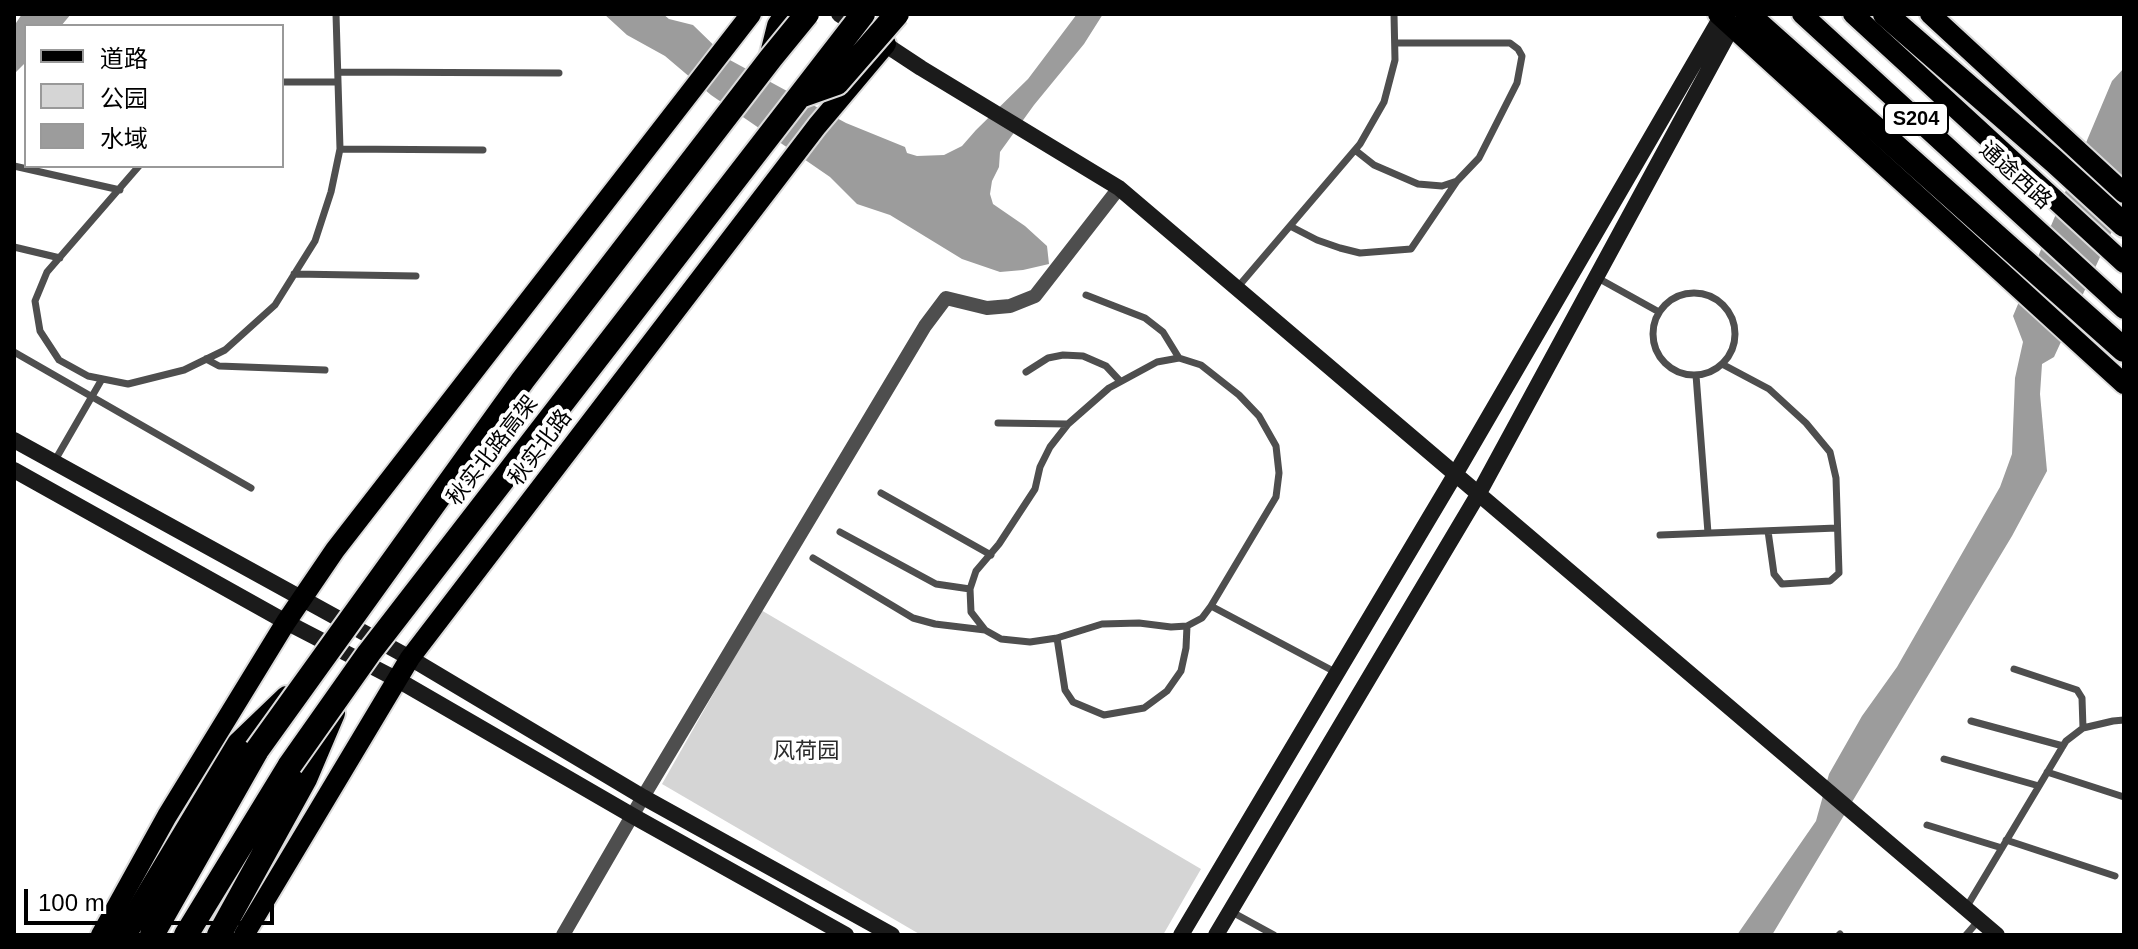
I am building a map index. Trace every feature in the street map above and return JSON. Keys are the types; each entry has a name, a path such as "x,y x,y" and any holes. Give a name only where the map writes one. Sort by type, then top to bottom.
{"highway":[{"path":"771,58 779,26 787,14"},
{"name":"秋实北路高架","path":"152,935 257,750 311,674 523,380 807,14"},
{"name":"秋实北路高架","path":"186,935 290,765 343,689 863,14"},
{"path":"800,96 837,83 897,14"},
{"path":"1885,14 2124,225"},
{"path":"1730,18 2124,350"},
{"path":"124,935 239,744 311,674"},
{"path":"230,930 305,779 343,689"}],"main road":[{"path":"101,935 167,816 286,622 345,538 751,14"},
{"name":"秋实北路","path":"230,930 410,658 817,126 908,14"},
{"name":"通途西路","path":"1802,14 2124,309"},
{"name":"通途西路","path":"1853,14 2121,260"},
{"path":"1930,14 2124,193"},
{"path":"1730,18 2124,384"}],"street":[{"path":"839,14 885,46 1119,188 1997,935"},
{"path":"1216,935 1479,493 1596,277 1730,18"},
{"path":"1181,935 1730,18"},
{"path":"563,935 925,326 946,298 987,308 1010,306 1035,296 1119,188"},
{"path":"14,440 410,658 643,797 892,935"},
{"path":"14,470 286,622 398,680 846,935"}],"lane":[{"path":"137,168 47,272 35,301 40,331 59,360 88,376 128,384 184,370 225,350 275,305 315,241 331,192 340,149 336,14"},
{"path":"1237,288 1355,150 1384,102 1395,60 1394,14"},
{"path":"1290,226 1317,240 1360,253 1411,249 1457,181 1479,158 1517,83 1522,56 1518,49 1510,43 1395,43"},
{"path":"338,72 559,73"},
{"path":"284,82 338,82"},
{"path":"340,149 483,150"},
{"path":"1355,150 1374,165 1418,184 1442,186 1457,181"},
{"path":"14,166 120,190"},
{"path":"14,247 60,258"},
{"path":"294,274 416,276"},
{"path":"1596,277 1659,312"},
{"path":"1684,294 1703,294 1721,303 1732,319 1735,338 1733,348 1722,364 1714,370 1696,375 1686,375 1668,366 1656,351 1653,331 1659,312 1666,304 1684,294"},
{"path":"1086,295 1145,318 1163,332 1179,358"},
{"path":"14,352 251,488"},
{"path":"1026,372 1048,358 1083,356 1106,366 1120,381"},
{"path":"813,558 913,618 985,630 1001,639 1030,642 1057,638 1102,624 1187,626 1202,618 1211,606 1276,497 1279,473 1276,446 1259,416 1239,395 1201,365 1179,358 1157,362 1109,388 1068,424 1050,447 1040,467 1035,489 991,555 976,571 970,589 971,612 985,630"},
{"path":"206,359 219,366 325,370"},
{"path":"1722,364 1769,389 1806,423 1830,452 1836,478 1839,573 1830,581 1782,584 1774,574 1768,531"},
{"path":"1696,375 1708,533"},
{"path":"54,462 102,379"},
{"path":"998,423 1068,424"},
{"path":"881,493 991,555"},
{"path":"1660,535 1837,528"},
{"path":"840,532 936,584 970,589"},
{"path":"1211,606 1337,673"},
{"path":"1057,638 1065,690 1073,702 1104,715 1144,708 1167,691 1181,671 1187,626"},
{"path":"2014,669 2077,690 2082,698 2083,728"},
{"path":"1965,908 2066,741 2083,728 2124,720"},
{"path":"1971,721 2063,746"},
{"path":"1944,759 2039,786"},
{"path":"2047,772 2124,797"},
{"path":"1927,825 2115,876"},
{"path":"1230,911 1274,935"},
{"path":"1966,935 1979,920"}],"green space":[{"name":"风荷园","path":"761,610 1201,869 1163,935 921,935 662,784"}],"water":[{"path":"22,14 71,14 63,24 24,24 24,64 14,74 14,26"},
{"path":"604,14 663,14 669,19 693,25 728,59 846,123 905,147 907,153 917,156 944,155 962,146 1028,79 1077,14 1103,14 1084,44 1000,152 999,167 992,181 990,194 993,204 1047,246 1049,264 1000,272 962,259 890,215 857,204 830,177 711,95 665,56 627,35"},
{"path":"2124,68 2124,205 2054,357 2042,364 2040,394 2047,471 2012,536 1772,935 1737,935 1816,821 1829,774 1862,716 1897,667 2000,487 2012,454 2015,378 2023,342 2013,316 2112,81"}]}
